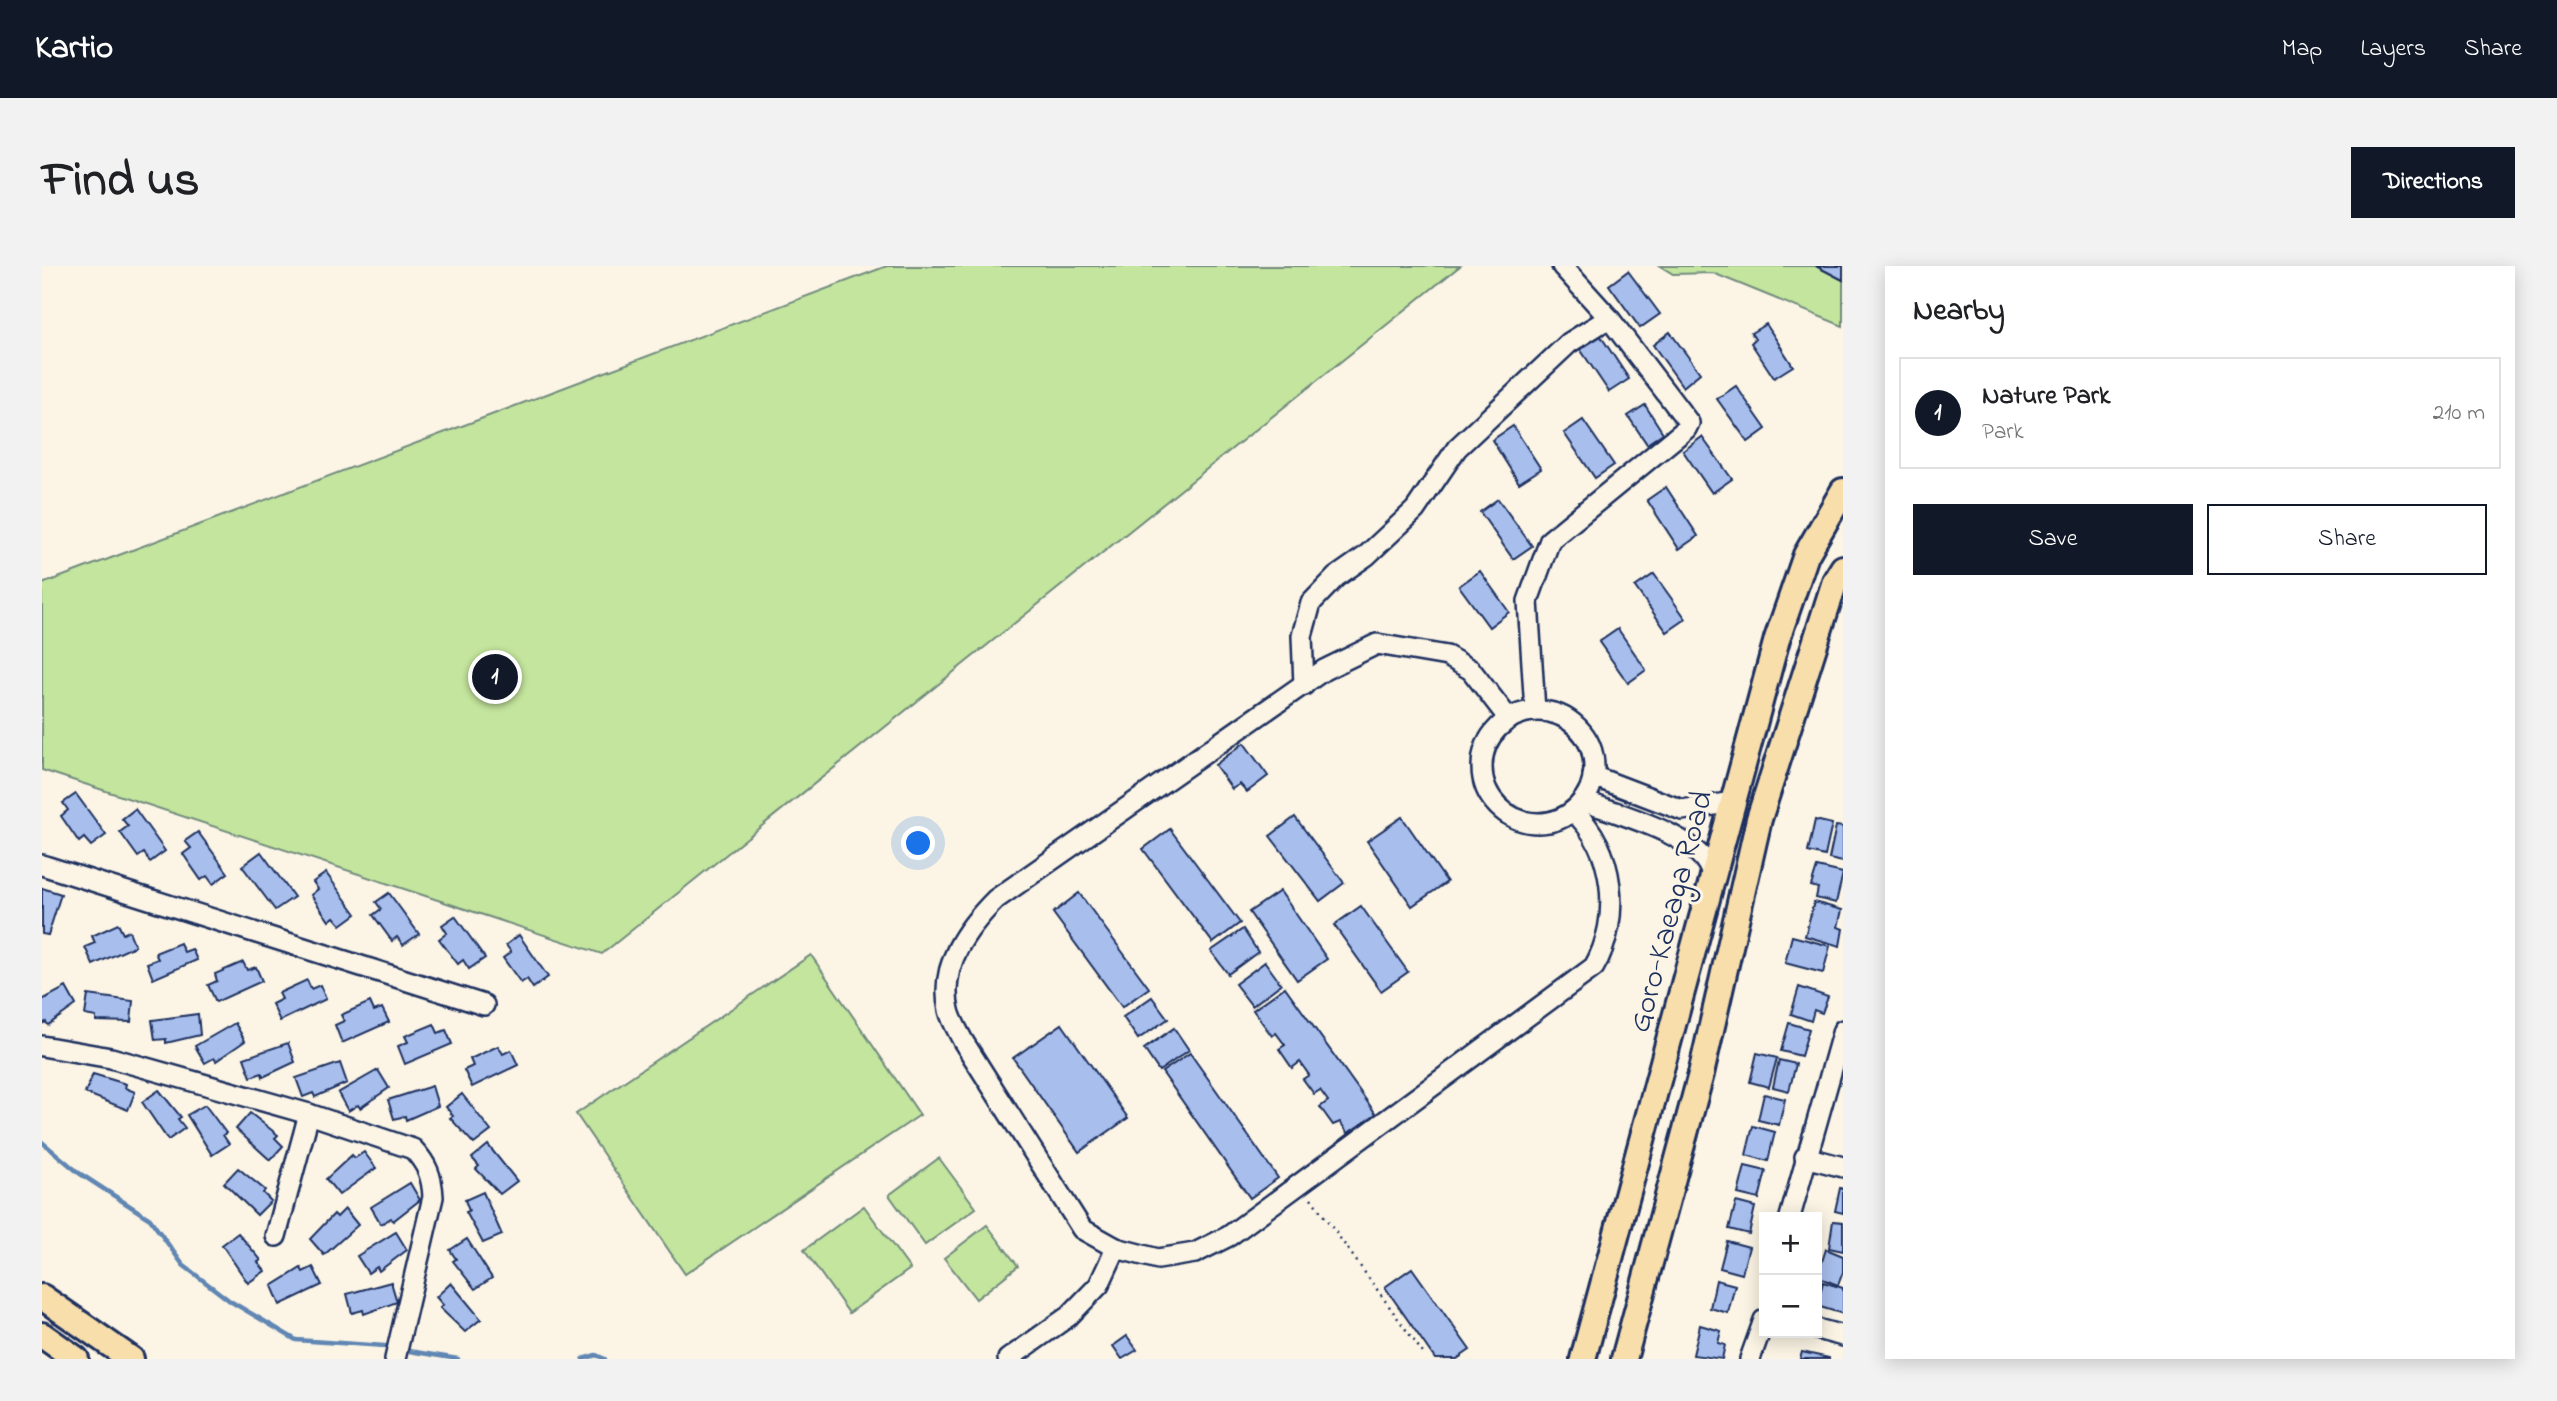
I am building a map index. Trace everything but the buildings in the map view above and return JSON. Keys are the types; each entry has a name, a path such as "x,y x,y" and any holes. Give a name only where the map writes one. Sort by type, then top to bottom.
{"main road":[{"name":"Goro-Kaeaga Road","path":"1583,1359 1734,802 1753,722 1781,627 1806,555 1843,491"},
{"name":"Goro-Kaeaga Road","path":"1625,1359 1701,1074 1759,819 1835,581 1843,568"},
{"path":"42,1297 131,1359"},
{"path":"42,1335 76,1359"}],"street":[{"path":"1535,711 1528,601 1550,540 1686,429 1689,423 1609,318 1562,266"},
{"path":"1304,685 1302,636 1311,603 1336,577 1366,556 1415,510 1457,448 1569,342 1609,318"},
{"path":"1509,719 1471,670 1447,656 1377,644 1356,653 1304,685 996,898 969,927 957,949 949,983 949,1010 962,1041 1082,1229 1116,1248 1158,1259 1195,1253 1230,1236 1594,967 1600,957 1610,916 1609,881 1597,840 1578,806"},
{"path":"1535,711 1563,717 1584,735 1591,748 1594,776 1578,806 1548,822 1534,823 1507,814 1497,804 1483,779 1482,765 1489,738 1509,719 1535,711"},
{"path":"1594,776 1682,810 1734,802"},
{"path":"1578,806 1689,843 1710,865 1712,876"},
{"path":"42,865 484,1005"},
{"path":"1791,1212 1843,1030"},
{"path":"42,1046 111,1058 309,1114 413,1149 425,1162 432,1179 433,1197 395,1359"},
{"path":"276,1236 309,1114"},
{"path":"1805,1157 1843,1167"},
{"path":"1008,1359 1077,1308 1098,1285 1116,1248"},
{"path":"1822,1330 1843,1336"},
{"path":"1750,1359 1759,1334"}],"path":[{"path":"1300,1184 1425,1356"}],"green space":[{"path":"887,266 1460,266 602,954 42,770 42,584"},
{"path":"1660,266 1843,266 1843,326 1713,273 1673,274"},
{"path":"811,955 920,1115 685,1274 576,1114"},
{"path":"939,1158 976,1208 925,1245 889,1195"},
{"path":"864,1206 910,1269 849,1313 804,1250"},
{"path":"987,1225 1018,1266 976,1299 944,1258"}],"waterway":[{"path":"42,1142 79,1173 150,1219 183,1265 230,1301 296,1340 385,1346"},
{"path":"409,1351 458,1359"},
{"path":"583,1359 596,1355 605,1359"}],"place":[{"name":"Nature Park","path":"495,677"}]}
